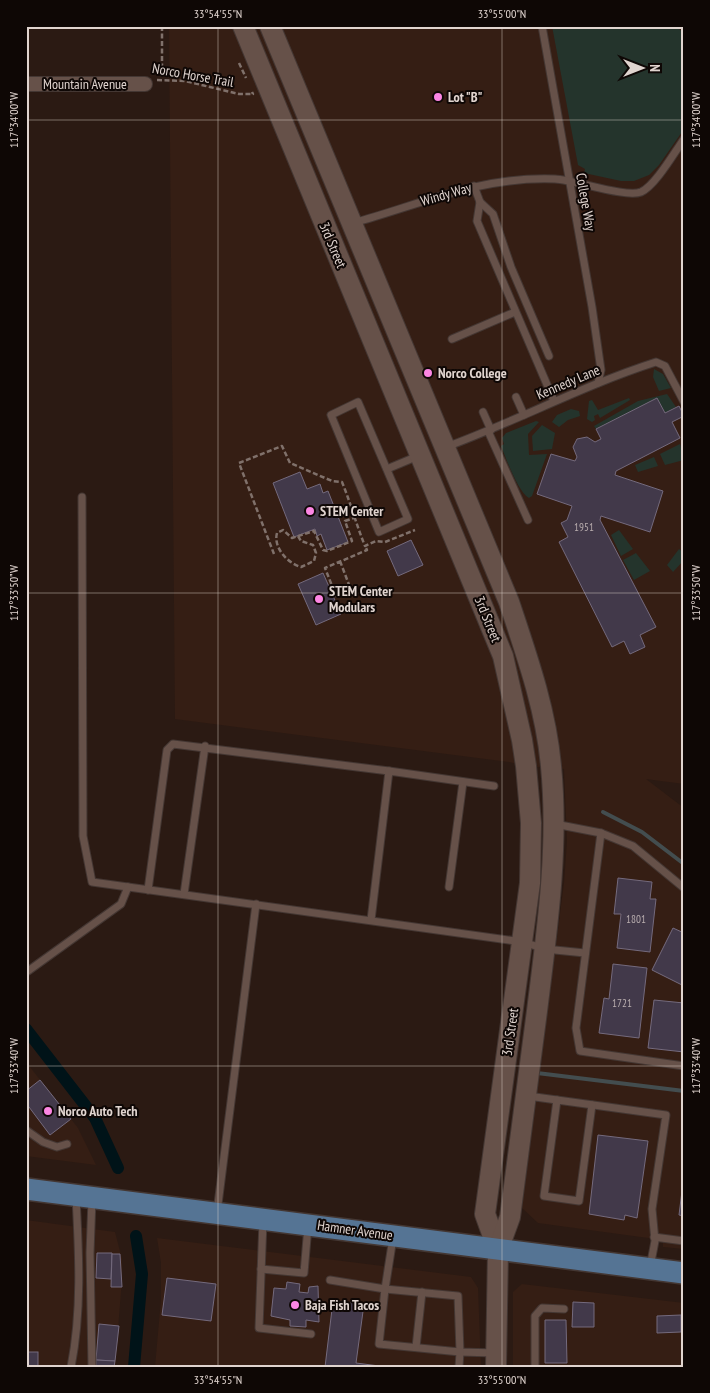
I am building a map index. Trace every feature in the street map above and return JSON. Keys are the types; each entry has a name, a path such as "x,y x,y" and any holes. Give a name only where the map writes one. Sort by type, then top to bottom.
{"main road":[{"name":"Hamner Avenue","path":"26,1189 684,1273"}],"street":[{"name":"3rd Street","path":"243,26 503,656 522,740 531,823 530,883 485,1214 498,1250"},
{"name":"3rd Street","path":"270,26 509,602 530,665 545,725 550,757 554,824 545,949 510,1217 498,1250 496,1360"},
{"name":"Mountain Avenue","path":"26,84 148,81"},
{"name":"Windy Way","path":"327,231 352,223"}],"lane":[{"name":"College Way","path":"542,26 592,307 600,370 598,383"},
{"name":"Windy Way","path":"352,223 474,186 528,179 569,181 626,193 640,192 652,184 684,139"},
{"path":"474,186 480,202 493,214 511,266 549,356"},
{"path":"480,202 477,221 554,401"},
{"path":"452,339 515,312"},
{"name":"Kennedy Lane","path":"445,447 490,431 598,383 656,362 664,366 684,402"},
{"path":"516,397 524,415"},
{"path":"358,402 386,469 408,519 379,532 331,415 358,402"},
{"path":"483,412 528,520"},
{"path":"386,469 412,457 421,456"},
{"path":"82,496 83,836 92,882 371,920 523,942 545,949 585,953"},
{"path":"148,890 167,750 172,744 205,746 494,786"},
{"path":"184,894 205,746"},
{"path":"371,920 389,771"},
{"path":"449,887 463,782"},
{"path":"554,824 601,833 633,846 684,888"},
{"path":"601,833 576,1028 580,1051 684,1066"},
{"path":"28,971 121,904 128,887"},
{"path":"217,1213 256,904"},
{"path":"526,1096 666,1115 652,1209 654,1237 650,1268"},
{"path":"557,1100 544,1196 579,1200 592,1105"},
{"path":"26,1130 43,1142 57,1147 67,1144"},
{"path":"71,1367 77,1338 78,1297 92,1196"},
{"path":"92,1196 90,1253 92,1367"},
{"path":"263,1218 259,1328 312,1334"},
{"path":"261,1269 304,1274 308,1224"},
{"path":"394,1236 385,1289 379,1344 460,1352 496,1360"},
{"path":"654,1237 684,1241"},
{"path":"330,1280 385,1289 458,1296 459,1367"},
{"path":"416,1347 422,1292"},
{"path":"535,1367 535,1316 542,1308 564,1309"}],"path":[{"name":"Norco Horse Trail","path":"162,26 162,70"},
{"name":"Norco Horse Trail","path":"148,81 185,81 239,94 253,94 239,61"},
{"path":"274,554 239,463 282,446 290,463 332,481 342,482 355,511 354,518 367,550 325,568 336,596 350,590 340,562"},
{"path":"298,536 301,541 312,545 316,553 314,561 301,567 279,551 276,540 280,530 288,532 292,538 298,536 314,531 323,550 327,551 352,541 345,521 354,518"},
{"path":"365,546 376,541 385,542 415,530"}],"shaded area":[{"name":"Norco College","path":"169,26 684,26 684,784 646,779 684,808 684,1249 663,1247 663,1240 538,1223 522,1208 564,883 567,841 564,769 526,766 509,762 175,719"},
{"path":"26,1062 78,1128 96,1165 26,1156"},
{"path":"26,1220 115,1232 122,1259 122,1279 115,1367 26,1367"},
{"path":"157,1238 471,1277 478,1288 481,1367 155,1367 161,1299 161,1263"},
{"path":"522,1284 684,1303 684,1367 513,1367 513,1292"}],"green space":[{"path":"552,26 675,26 684,33 684,129 659,165 649,175 634,181 621,181 584,173 585,169 578,165"},
{"path":"654,369 663,374 671,388 659,391 653,377"},
{"path":"667,394 676,407 665,413 657,398 596,429 594,426 638,401"},
{"path":"629,398 630,400 600,418 598,414 594,416 595,420 592,422 587,419 589,401 592,400 598,410"},
{"path":"571,409 579,411 580,416 568,420 559,427 552,422 557,415"},
{"path":"536,421 539,422 528,434 529,455 547,454 532,496 529,498 517,482 501,446 504,444 502,438 506,433"},
{"path":"542,425 555,433 552,449 533,451 532,436"},
{"path":"680,444 684,460 665,465 660,454"},
{"path":"654,457 658,466 638,472 635,465"},
{"path":"619,530 633,549 621,556 611,535"},
{"path":"679,549 684,553 684,560 673,572 667,565"},
{"path":"636,553 650,571 634,580 623,560"}],"building":[{"path":"657,398 665,413 679,406 684,416 672,422 680,438 616,471 615,475 663,491 650,532 601,516 600,520 656,627 640,635 645,647 630,654 624,641 612,647 559,542 568,537 561,523 567,520 572,506 537,494 551,454 575,461 577,457 573,447 577,439 587,437 595,442 601,439 596,429"},
{"name":"STEM Center","path":"300,472 307,489 320,484 323,493 328,491 348,542 327,550 321,534 317,536 315,529 294,537 273,483"},
{"name":"STEM Center Modulars","path":"411,540 423,565 398,576 387,551"},
{"name":"STEM Center Modulars","path":"323,573 341,614 316,625 298,584"},
{"path":"618,878 652,882 650,899 656,899 650,952 617,948 621,914 614,914"},
{"path":"673,928 684,933 684,986 652,970"},
{"path":"613,964 647,968 639,1038 599,1033 604,998 609,999"},
{"path":"654,1000 684,1003 684,1052 648,1048"},
{"name":"Norco Auto Tech","path":"40,1080 71,1119 50,1135 26,1103 26,1091"},
{"path":"598,1135 648,1141 637,1218 625,1215 624,1220 589,1214"},
{"path":"684,1183 684,1216 679,1215"},
{"path":"97,1253 112,1253 111,1279 96,1278"},
{"path":"112,1254 120,1254 122,1287 111,1287"},
{"path":"167,1278 216,1284 211,1321 162,1315"},
{"name":"Baja Fish Tacos","path":"287,1282 300,1284 299,1292 308,1293 309,1287 318,1286 319,1322 306,1320 306,1327 290,1326 290,1320 271,1316 274,1288 286,1289"},
{"path":"333,1301 364,1304 356,1363 387,1367 325,1367"},
{"path":"573,1302 594,1303 594,1327 572,1327"},
{"path":"681,1315 681,1332 657,1333 657,1316"},
{"path":"545,1320 566,1320 567,1363 545,1363"},
{"path":"99,1324 119,1326 115,1361 96,1360"},
{"path":"26,1352 38,1352 38,1367 26,1367"},
{"path":"96,1360 115,1361 114,1367 96,1367"}],"waterway":[{"path":"603,812 642,832 684,864"},
{"path":"26,1029 95,1118 118,1168"},
{"path":"537,1073 684,1091"},
{"path":"134,1367 142,1274 136,1236"}],"place":[{"name":"Lot \"B\"","path":"438,97"},
{"name":"Norco College","path":"428,373"},
{"name":"STEM Center","path":"310,511"},
{"name":"STEM Center Modulars","path":"319,599"},
{"name":"Norco Auto Tech","path":"48,1111"},
{"name":"Baja Fish Tacos","path":"295,1305"}]}
